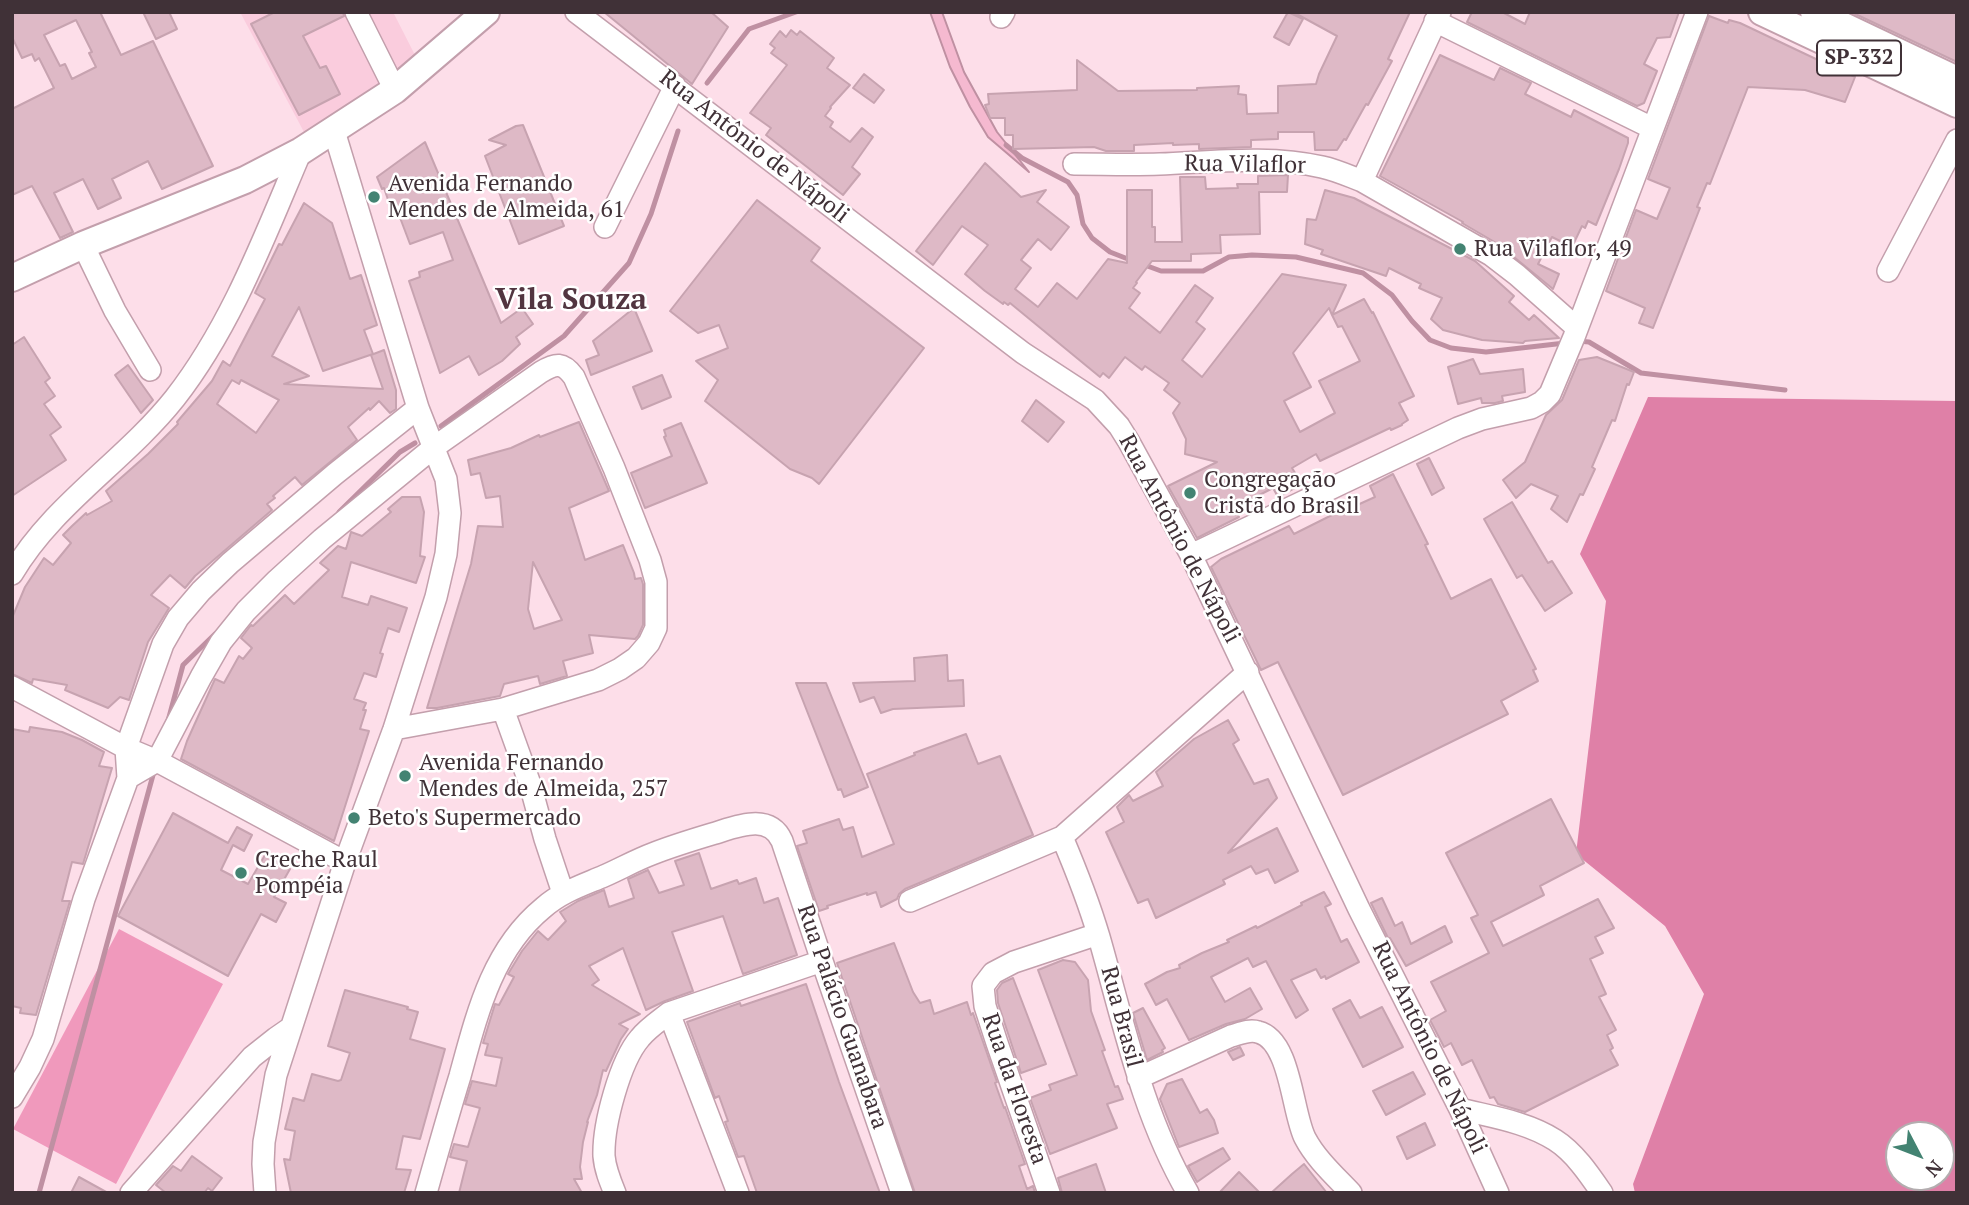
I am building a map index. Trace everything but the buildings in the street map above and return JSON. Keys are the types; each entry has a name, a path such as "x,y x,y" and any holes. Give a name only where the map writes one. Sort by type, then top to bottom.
{"main road":[{"path":"12,278 83,245 245,180 301,151 395,90 486,12"},
{"name":"SP-332","path":"1762,12 1957,104"},
{"name":"SP-332","path":"1814,12 1957,80"}],"street":[{"path":"356,12 395,90"},
{"name":"Rua Antônio de Nápoli","path":"576,12 1023,353 1096,400 1119,426 1191,555 1359,908 1460,1109 1498,1193"},
{"path":"1191,555 1458,428 1482,419 1531,408 1550,394 1576,333 1698,12"},
{"path":"1362,181 1437,17 1653,128"},
{"path":"605,228 675,86"},
{"path":"265,1193 263,1164 267,1117 276,1075 289,1029 345,862 394,729 436,597 446,554 450,513 446,479 418,408 334,131"},
{"path":"1888,271 1956,142"},
{"path":"12,574 54,518 152,424 194,371 247,276 301,151"},
{"name":"Rua Vilaflor","path":"1074,164 1252,161 1322,167 1362,181 1491,255 1576,333"},
{"path":"83,245 115,311 150,370"},
{"path":"128,778 157,761 221,642 246,611 277,580 433,447 541,372 556,365 563,367 574,377 614,468 656,582 656,628 649,643 636,658 598,680 503,709 394,729"},
{"path":"12,1097 43,1039 85,899 128,778 126,748 163,643 178,618 230,563 418,408"},
{"path":"910,901 1062,837 1248,672"},
{"path":"12,687 345,862"},
{"path":"426,1193 477,1015 494,971 526,924 544,906 563,893 530,784 503,709"},
{"name":"Rua Palácio Guanabara","path":"563,893 684,842 749,824 760,823 775,830 782,841 902,1193"},
{"name":"Rua Brasil","path":"1062,837 1098,934 1138,1078 1172,1165 1188,1193"},
{"name":"Rua da Floresta","path":"1049,1193 985,1006 983,986 993,973 1014,962 1098,934"},
{"path":"615,1193 604,1158 606,1135 619,1079 639,1039 669,1013 822,961"},
{"path":"669,1013 738,1193"},
{"path":"131,1193 245,1065 289,1029"},
{"path":"1138,1078 1231,1036 1257,1031 1273,1043 1280,1053 1299,1123 1310,1147 1351,1193"},
{"path":"1460,1109 1534,1128 1556,1140 1574,1157 1602,1193"}],"shaded area":[{"path":"240,12 393,12 416,57 364,95 304,132"},
{"path":"930,12 942,12 964,72 997,132 1029,172 988,137 950,67"},
{"path":"1648,397 1957,401 1957,1193 1635,1193 1633,1184 1704,994 1665,926 1576,854 1606,601 1580,554"},
{"path":"119,929 223,984 116,1184 13,1129"}],"waterway":[{"path":"707,83 749,29 796,12"},
{"path":"441,426 564,336 629,263 651,214 678,131"},
{"path":"1006,145 1022,158 1068,182 1077,195 1083,224 1092,238 1110,252 1133,261"},
{"path":"1142,264 1161,271 1203,271 1229,257 1296,257 1363,273 1392,295 1430,340 1451,348 1486,352 1565,343"},
{"path":"1578,341 1589,342 1641,373 1785,390"},
{"path":"339,512 400,452 415,443"},
{"path":"168,721 183,665 215,634"},
{"path":"39,1193 153,775"}],"place":[{"name":"Avenida Fernando Mendes de Almeida, 61","path":"374,197"},
{"name":"Rua Vilaflor, 49","path":"1460,249"},
{"name":"Congregação Cristã do Brasil","path":"1190,493"},
{"name":"Avenida Fernando Mendes de Almeida, 257","path":"405,776"},
{"name":"Beto's Supermercado","path":"354,818"},
{"name":"Creche Raul Pompéia","path":"241,873"}],"district":[{"name":"Vila Souza","path":"571,300"}]}
